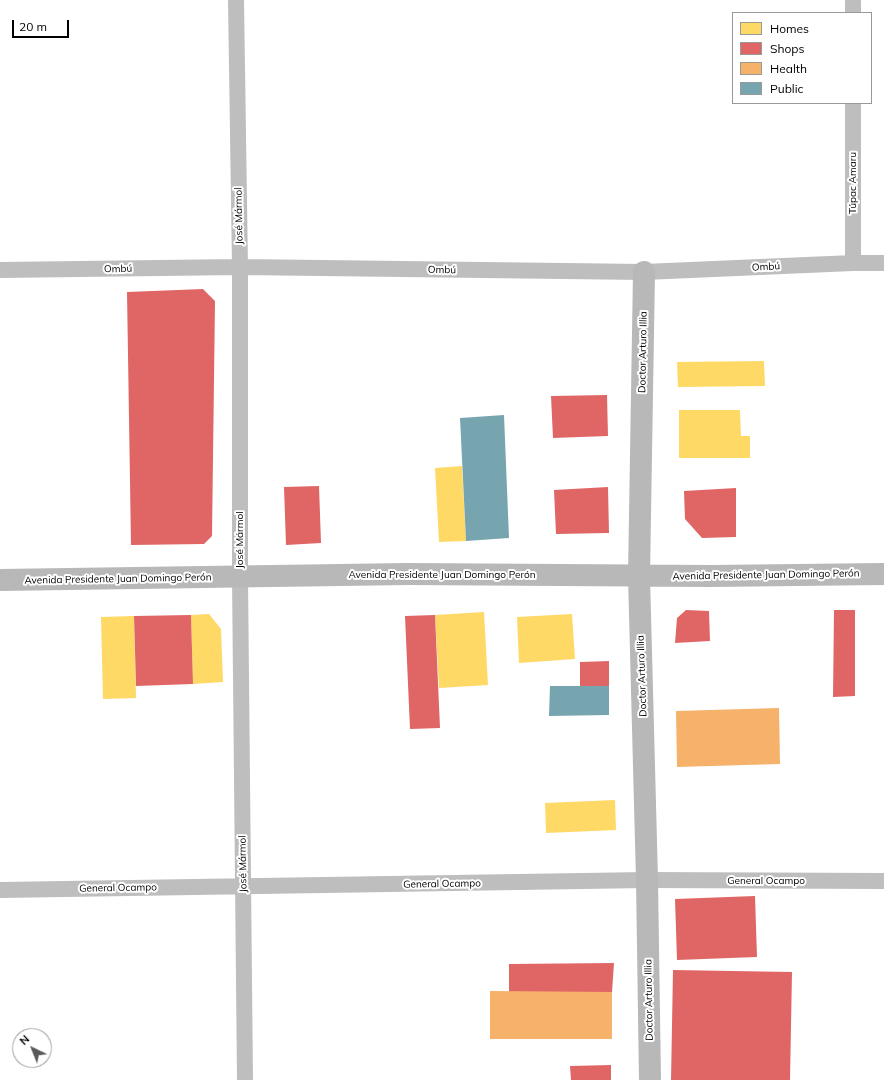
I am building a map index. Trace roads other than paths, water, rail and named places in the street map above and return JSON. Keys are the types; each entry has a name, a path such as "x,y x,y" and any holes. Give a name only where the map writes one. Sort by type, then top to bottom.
{"main road":[{"name":"Doctor Arturo Illia","path":"644,272 639,576 647,880 650,1080"},
{"name":"Avenida Presidente Juan Domingo Perón","path":"0,580 408,574 639,576 884,574"}],"street":[{"name":"José Mármol","path":"236,0 240,267 240,577 245,1080"},
{"path":"853,0 853,12"},
{"name":"Túpac Amaru","path":"853,104 853,263"},
{"name":"Ombú","path":"0,270 240,267 644,272 884,263"},
{"name":"General Ocampo","path":"0,890 647,880 884,881"}]}
